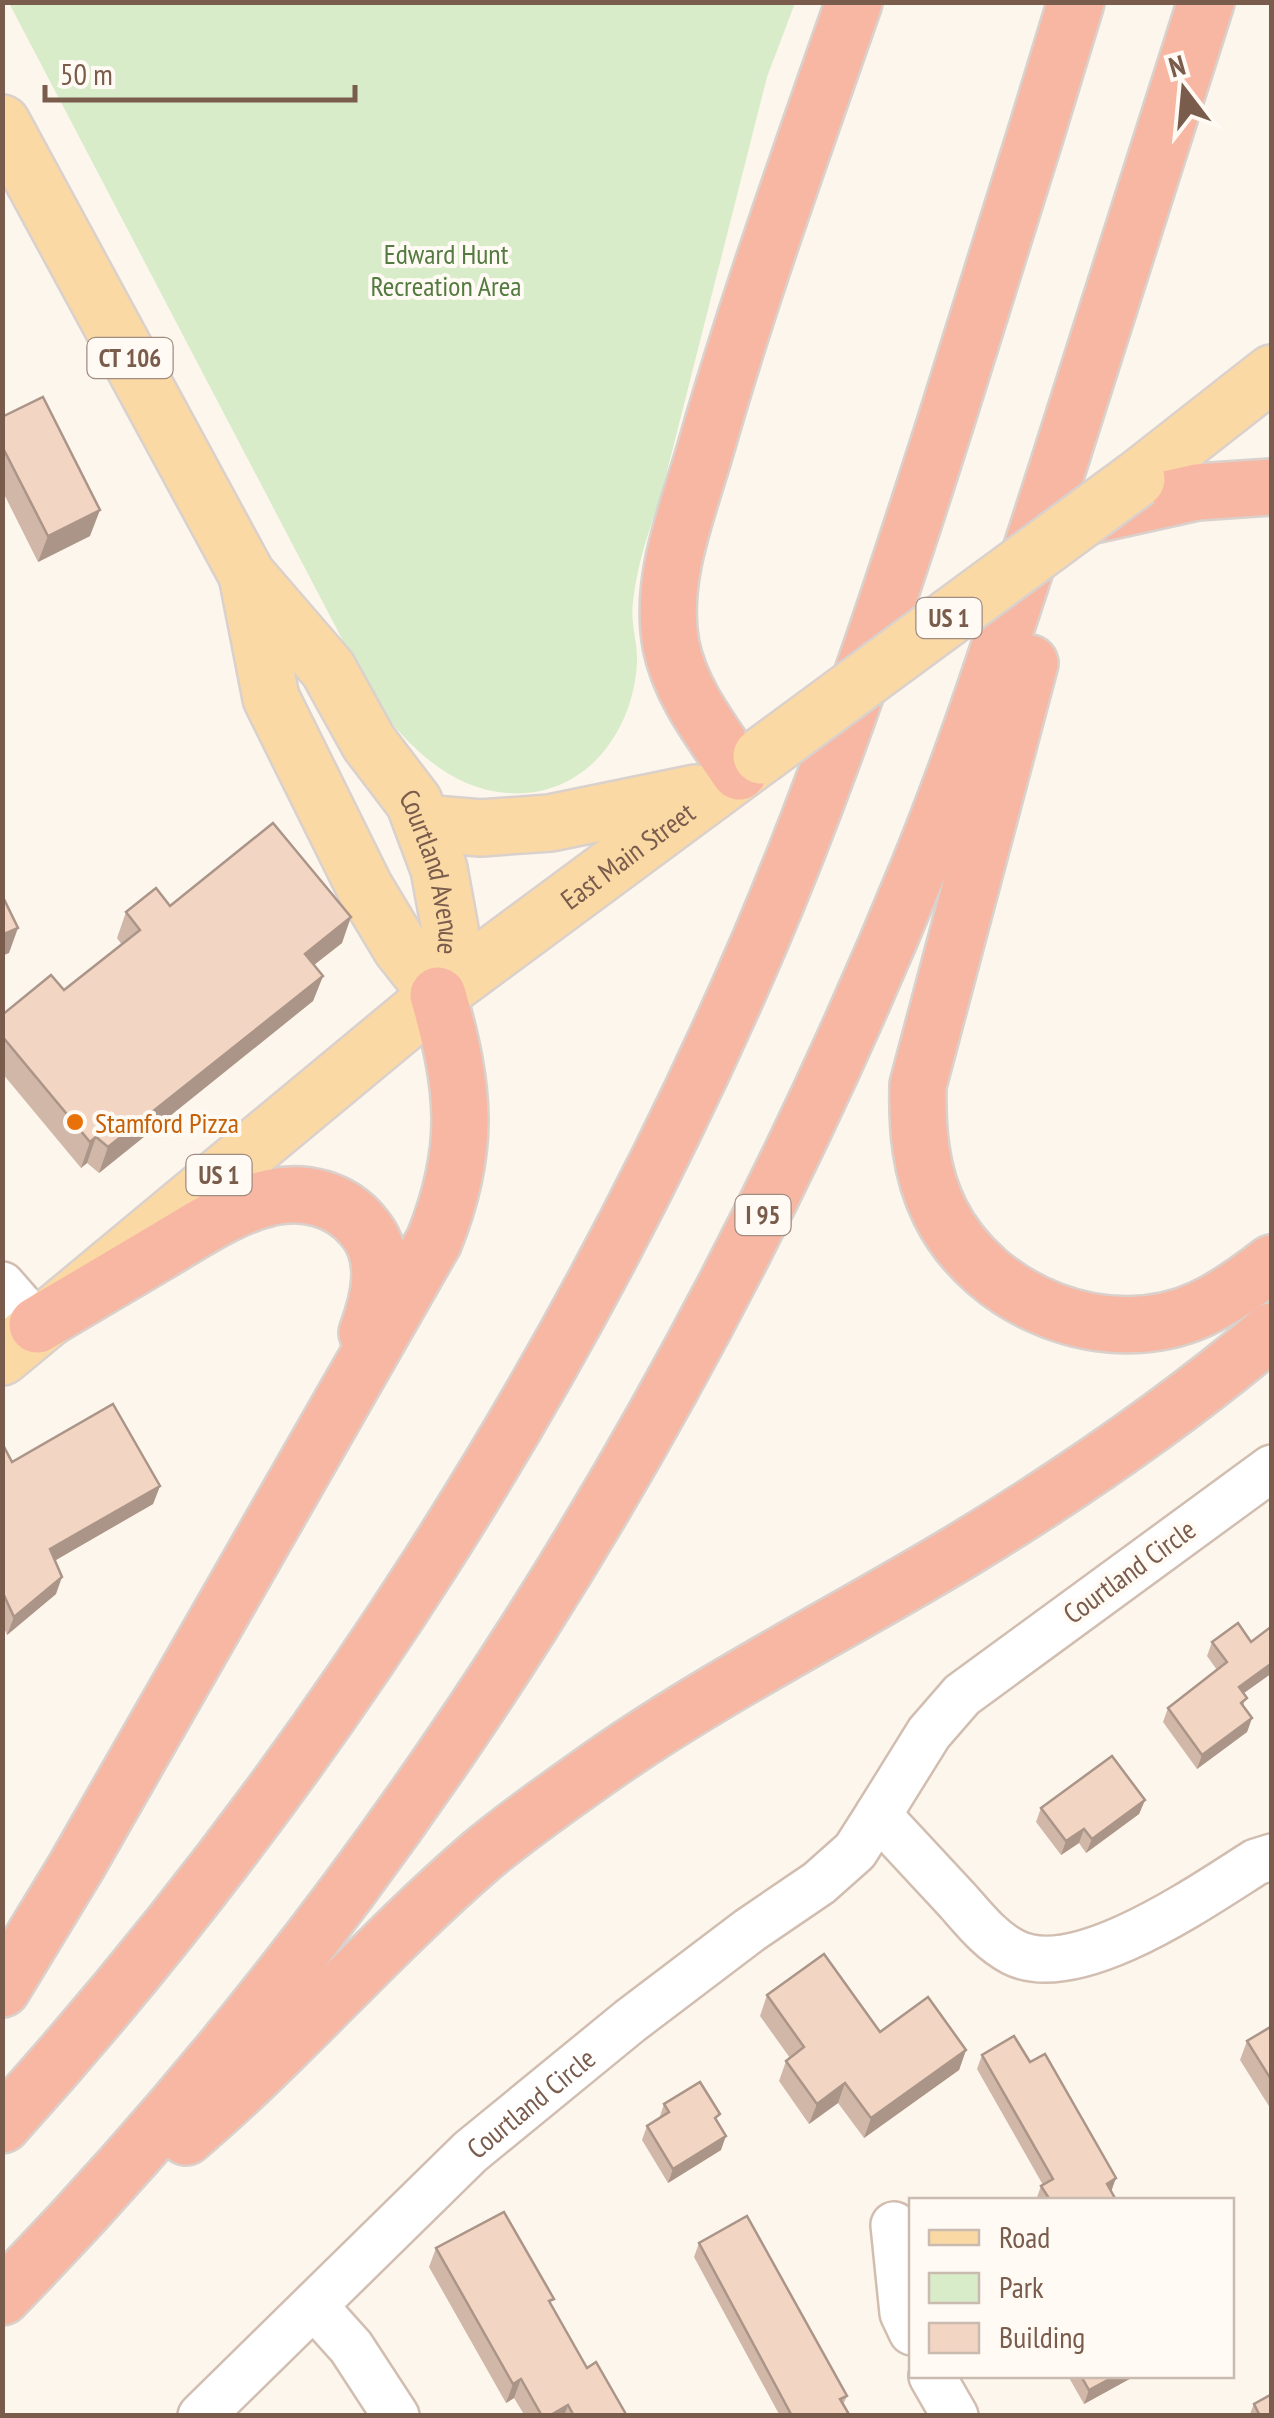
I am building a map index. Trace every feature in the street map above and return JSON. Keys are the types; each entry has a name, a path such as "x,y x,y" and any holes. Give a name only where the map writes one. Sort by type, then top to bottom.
{"highway":[{"path":"739,772 679,674 668,614 670,587 724,385 854,2"},
{"path":"2,2125 148,1956 236,1844 324,1722 488,1469 564,1340 633,1210 760,941 824,783 915,518 1076,2"},
{"path":"1208,2 927,1043 918,1085 918,1129 925,1170 940,1212 962,1245 992,1276 1024,1299 1060,1314 1108,1325 1154,1323 1198,1311 1236,1291 1272,1263"},
{"name":"I 95","path":"15,2284 130,2161 229,2044 413,1800 582,1544 731,1278 799,1142 862,1002 922,862 976,718 1208,2"},
{"path":"1088,516 1197,492 1272,487"},
{"path":"2,1989 434,1241 459,1162 462,1121 451,1040 438,995"},
{"path":"14,1322 209,1223 272,1197 299,1194 321,1198 348,1210 366,1228 378,1254 378,1302 343,1386 254,1555"},
{"path":"15,2284 230,2100 423,1909 540,1810 686,1712 1044,1499 1180,1404 1272,1331"}],"main road":[{"name":"Courtland Avenue","path":"2,123 248,575 328,669 368,743 414,802 439,870 450,929 448,957 438,995"},
{"name":"East Main Street","path":"14,1322 438,995 1088,516 1272,373"},
{"name":"Courtland Avenue","path":"248,575 271,698 366,888 401,948 438,995"},
{"path":"271,698 328,669"},
{"path":"422,823 482,828 550,823 739,772"}],"street":[{"name":"Courtland Circle","path":"202,2416 470,2152 630,2021 819,1883 855,1852 929,1732 962,1694 1272,1468"},
{"path":"878,1815 990,1937 1015,1954 1043,1960 1100,1950 1256,1862 1272,1857"},
{"path":"894,2225 903,2312 909,2325"},
{"path":"314,2307 351,2347 396,2416"},
{"path":"933,2378 955,2416"}],"green space":[{"name":"Edward Hunt Recreation Area","path":"9,3 795,3 767,77 660,499 640,562 632,610 637,655 633,689 614,737 580,773 559,785 534,792 486,790 431,762 400,733 374,700"}],"building":[{"path":"43,397 100,510 48,536 2,446 2,417"},
{"path":"273,823 351,917 305,954 323,976 108,1147 96,1137 90,1142 2,1036 2,1015 51,975 64,990 140,930 126,912 156,888 170,906"},
{"path":"2,895 18,928 2,935"},
{"path":"113,1404 160,1486 50,1549 62,1577 14,1617 2,1591 2,1443 12,1462"},
{"path":"1238,1623 1251,1642 1272,1626 1272,1663 1239,1687 1247,1698 1241,1703 1252,1718 1202,1755 1168,1708 1227,1662 1212,1642"},
{"path":"1112,1756 1145,1800 1092,1839 1084,1829 1066,1841 1041,1808"},
{"path":"824,1954 880,2032 928,1997 966,2050 871,2118 845,2083 817,2104 786,2061 804,2047 767,1995"},
{"path":"1272,2026 1272,2081 1247,2041"},
{"path":"1014,2036 1030,2062 1045,2054 1116,2178 1107,2184 1115,2198 1049,2198 1041,2186 1053,2179 982,2055"},
{"path":"700,2082 720,2114 715,2118 726,2136 673,2169 647,2126 669,2112 664,2104"},
{"path":"504,2212 554,2299 549,2301 587,2368 596,2362 627,2416 574,2416 568,2405 542,2416 521,2379 513,2384 436,2248"},
{"path":"747,2216 847,2396 840,2399 850,2416 792,2416 699,2243"},
{"path":"1082,2378 1111,2378 1089,2390"},
{"path":"1272,2394 1272,2416 1260,2416 1254,2404"}],"place":[{"name":"Stamford Pizza","path":"75,1122"}]}
